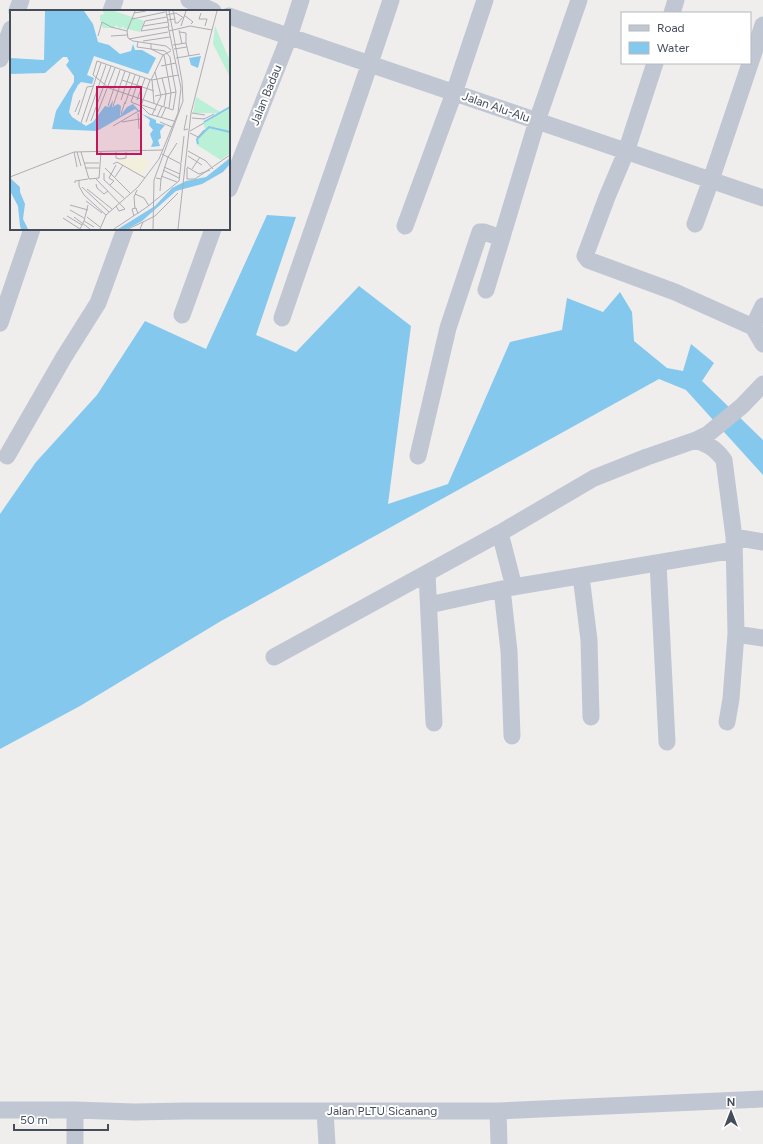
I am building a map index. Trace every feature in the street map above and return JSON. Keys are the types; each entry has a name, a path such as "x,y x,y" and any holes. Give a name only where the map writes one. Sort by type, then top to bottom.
{"street":[{"path":"17,10 21,0"},
{"path":"111,10 115,0"},
{"path":"189,0 210,8"},
{"name":"Jalan Badau","path":"230,186 289,37 301,0"},
{"path":"282,318 391,0"},
{"path":"405,226 454,93 485,0"},
{"path":"486,290 538,121 579,0"},
{"path":"672,12 676,0"},
{"name":"Jalan Alu-Alu","path":"230,16 763,198"},
{"path":"751,61 763,25"},
{"path":"0,59 10,32"},
{"path":"655,64 626,152 585,256 588,260 675,292 753,327 763,344"},
{"path":"695,224 750,64"},
{"path":"0,323 32,230"},
{"path":"7,456 64,357 98,303 125,230"},
{"path":"182,315 213,230"},
{"path":"418,456 448,328 480,232 501,238"},
{"path":"753,327 763,306"},
{"path":"274,657 500,533 594,478 702,437 742,406 763,384"},
{"path":"702,437 708,446 716,451 724,460 734,543 736,634 731,699 727,722"},
{"path":"500,533 508,588 512,736"},
{"path":"429,605 508,588 658,563 734,543 763,542"},
{"path":"658,563 667,742"},
{"path":"427,573 434,723"},
{"path":"581,576 589,640 591,717"},
{"path":"736,634 763,638"},
{"name":"Jalan PLTU Sicanang","path":"0,1110 134,1112 498,1111 763,1099"},
{"path":"75,1110 75,1144"},
{"path":"325,1111 327,1144"},
{"path":"498,1111 499,1144"}],"water":[{"path":"267,215 296,217 256,335 296,352 359,286 411,326 388,504 448,484 510,342 562,330 567,298 603,312 620,292 632,312 634,341 667,368 683,371 691,344 714,363 702,381 763,440 763,475 686,390 659,379 221,621 80,706 0,749 0,514 36,462 97,395 145,321 206,349"}]}
